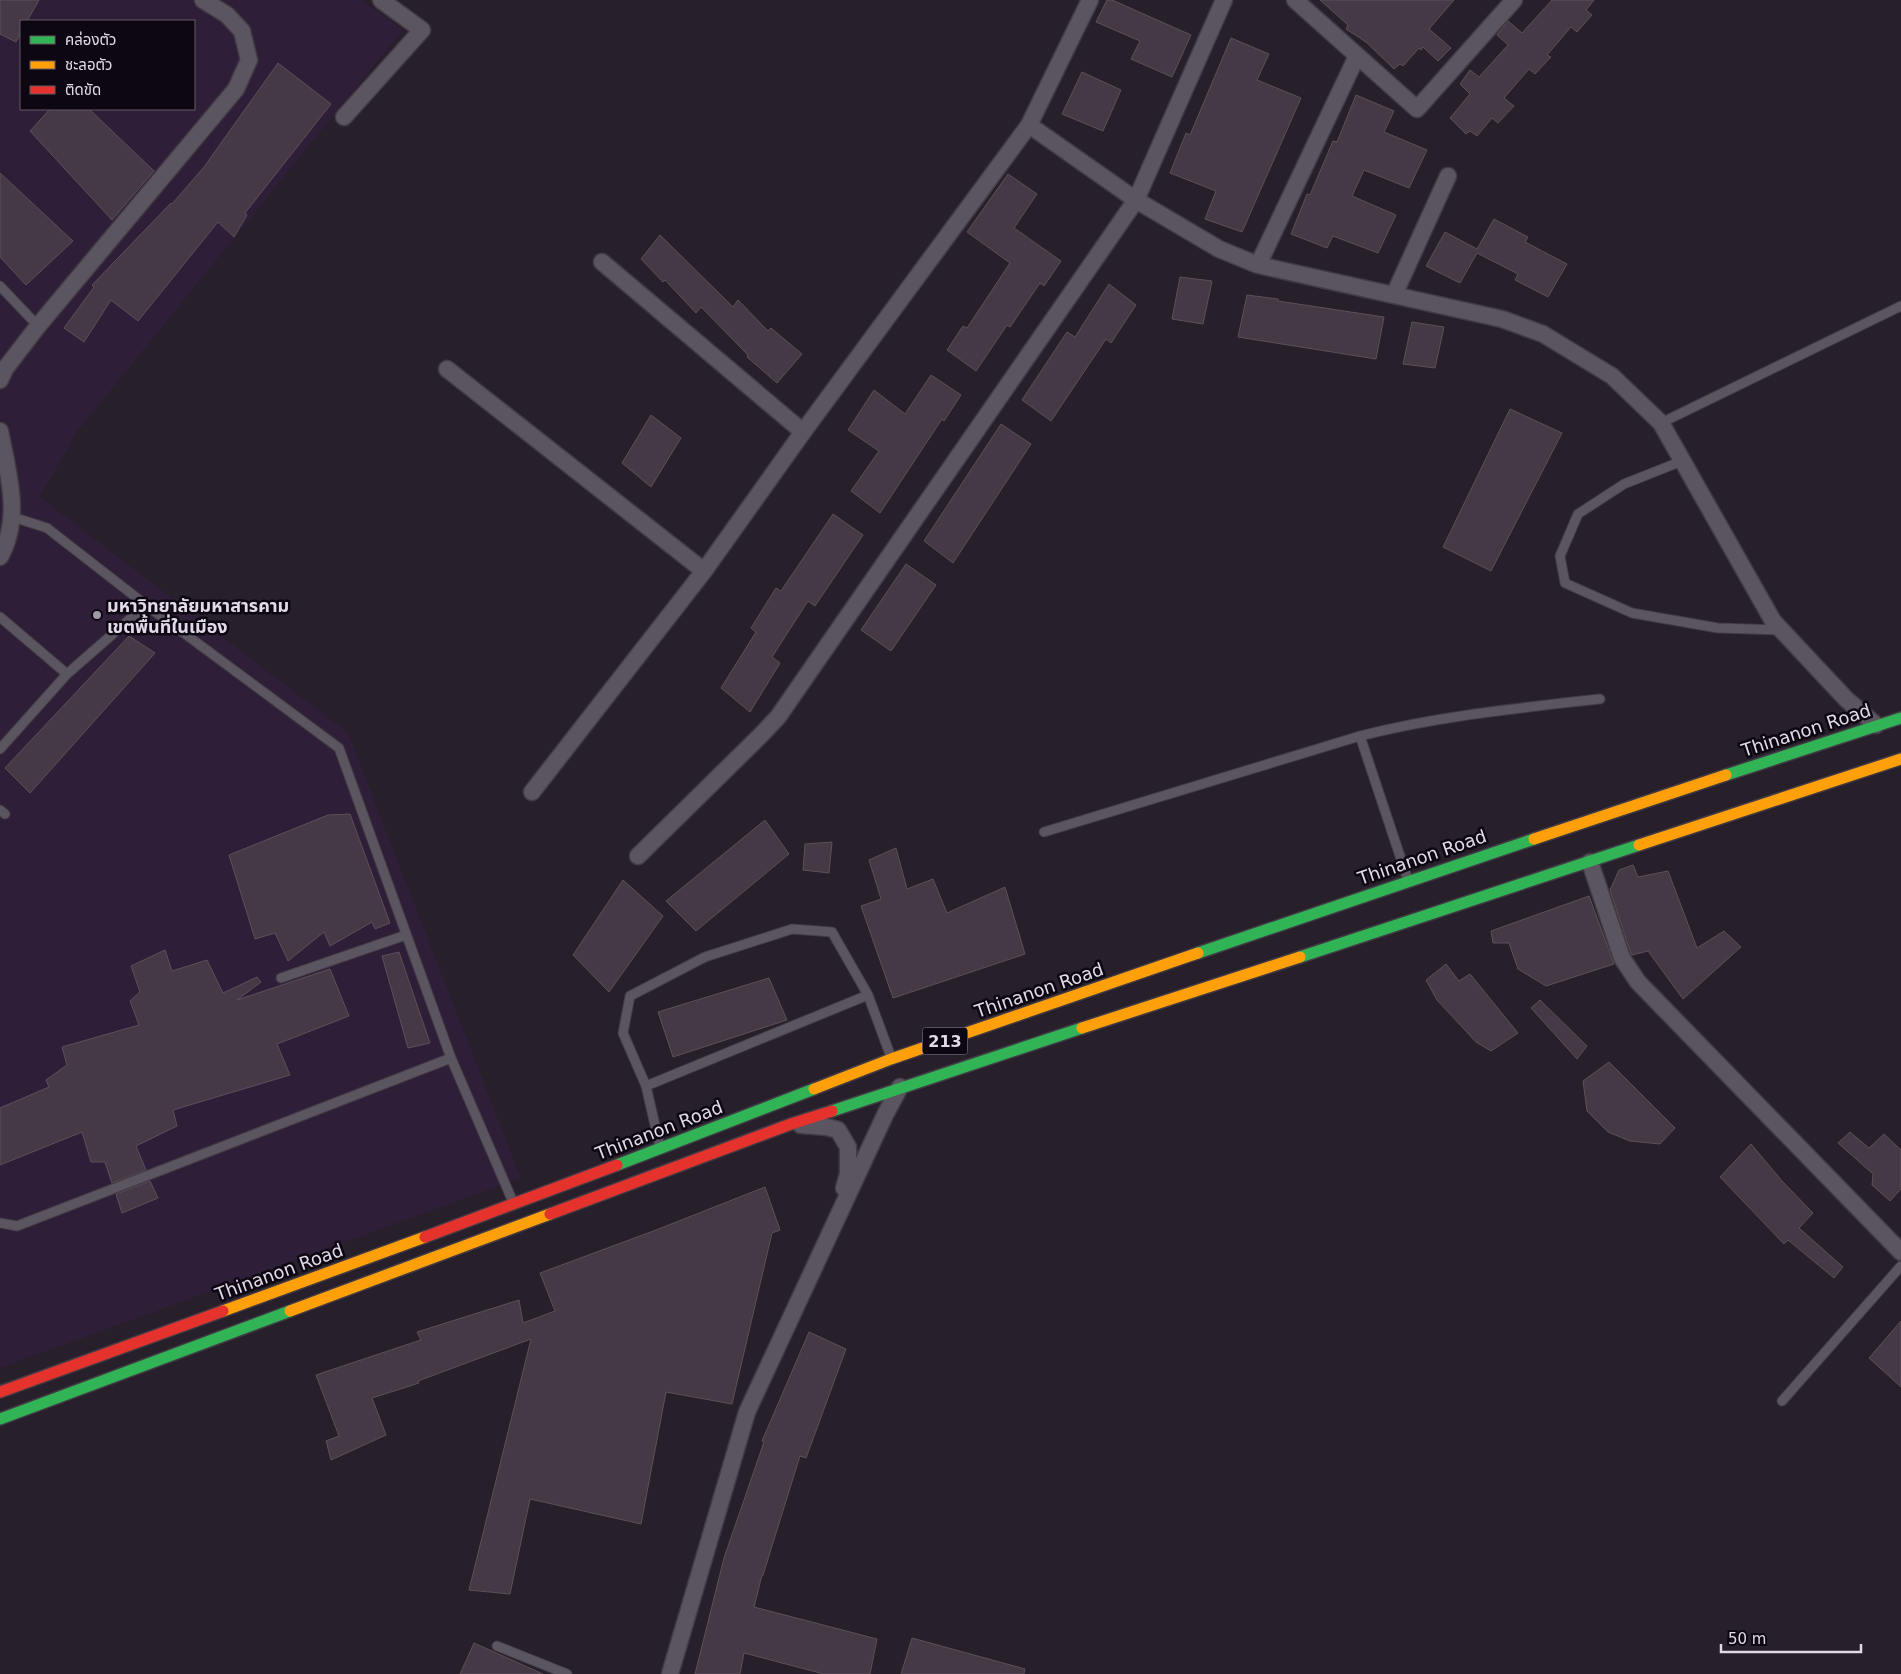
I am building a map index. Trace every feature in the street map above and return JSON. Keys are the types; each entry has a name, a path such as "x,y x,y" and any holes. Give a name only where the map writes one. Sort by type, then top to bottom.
{"main road":[{"name":"Thinanon Road","path":"0,1392 514,1205 892,1059 1408,880 1901,718"},
{"name":"213","path":"0,1419 790,1124 1901,759"}],"street":[{"path":"0,380 5,369 38,326 236,89 249,60 242,31 227,15 204,0"},
{"path":"344,117 422,30 381,0"},
{"path":"532,792 704,571 803,432 1029,125 1090,0"},
{"path":"638,856 762,735 778,717 1136,200 1224,0"},
{"path":"1295,0 1417,109 1514,0"},
{"path":"1258,264 1357,56"},
{"path":"1029,125 1136,200 1219,249 1258,264 1502,319 1543,334 1612,376 1661,423 1773,621 1846,698 1876,725"},
{"path":"1394,295 1448,176"},
{"path":"602,262 803,432"},
{"path":"447,369 704,571"},
{"path":"0,431 12,496 13,517 7,544 0,557"},
{"path":"1590,862 1622,958 1638,982 1901,1252"},
{"path":"670,1674 747,1412 885,1114 900,1087"},
{"path":"790,1124 827,1127 838,1130 848,1147 848,1174 835,1222"}],"lane":[{"path":"0,286 38,326"},
{"path":"1661,423 1901,306"},
{"path":"1682,461 1624,484 1578,514 1560,556 1565,583 1632,613 1718,628 1782,630"},
{"path":"13,517 47,528 146,605 339,748 451,1058 514,1205"},
{"path":"0,749 67,674 146,605"},
{"path":"0,617 67,674"},
{"path":"1044,832 1402,725 1500,710 1600,699"},
{"path":"1360,736 1408,880"},
{"path":"660,1149 646,1086 623,1033 630,996 704,956 792,929 832,932 868,995 892,1059"},
{"path":"281,978 406,935"},
{"path":"646,1086 868,995"},
{"path":"0,1223 17,1226 451,1058"},
{"path":"1782,1401 1901,1266"},
{"path":"497,1646 568,1674"}],"shaded area":[{"name":"มหาวิทยาลัยมหาสารคาม เขตพื้นที่ในเมือง","path":"0,0 362,0 403,30 77,432 40,497 348,733 521,1178 0,1368"}],"building":[{"path":"0,0 39,0 28,20 20,20 20,34 16,42 0,34"},
{"path":"1107,0 1112,0 1191,35 1172,77 1131,59 1140,41 1096,22"},
{"path":"1320,0 1454,0 1429,29 1451,48 1438,61 1423,47 1421,50 1419,48 1403,66 1400,64 1394,69 1366,42 1346,29 1348,25"},
{"path":"1552,0 1594,0 1586,10 1592,15 1577,32 1571,27 1547,55 1551,57 1535,74 1529,69 1504,98 1514,106 1498,123 1492,118 1477,136 1470,131 1466,134 1450,118 1470,94 1460,84 1470,70 1479,77 1508,45 1497,35 1508,21 1522,33"},
{"path":"1231,38 1269,54 1257,80 1301,98 1242,232 1205,219 1216,191 1170,173 1186,133 1190,135"},
{"path":"278,63 331,104 245,213 247,215 234,237 218,222 138,321 111,300 84,342 64,328 94,287 92,285 172,204 204,167"},
{"path":"1082,72 1121,90 1103,131 1062,114"},
{"path":"1356,95 1394,111 1384,132 1427,150 1409,188 1364,170 1352,196 1396,215 1378,253 1333,236 1327,248 1291,234 1307,194 1310,195 1333,141 1337,142"},
{"path":"49,110 90,110 154,171 112,220 30,131"},
{"path":"0,173 73,241 26,285 0,257"},
{"path":"1008,174 1037,194 1014,228 1061,261 1044,286 1040,283 1010,327 1007,325 976,371 947,350 963,326 967,328 1010,263 967,232"},
{"path":"1494,219 1528,237 1525,242 1567,264 1548,297 1515,280 1518,274 1477,253 1460,283 1426,266 1445,232 1477,249"},
{"path":"660,235 733,307 738,300 768,331 771,328 802,354 777,383 747,357 748,355 701,307 696,313 665,280 663,282 641,259"},
{"path":"1180,277 1212,281 1203,324 1172,319"},
{"path":"1109,284 1136,305 1111,343 1106,339 1051,421 1022,400 1067,332 1075,337"},
{"path":"1247,295 1384,317 1376,359 1238,337"},
{"path":"1412,322 1444,327 1435,368 1403,364"},
{"path":"931,375 961,395 944,421 942,419 880,513 851,491 879,451 848,430 874,390 905,414"},
{"path":"1510,409 1562,433 1491,571 1443,547"},
{"path":"651,415 681,438 651,487 622,463"},
{"path":"1001,424 1031,444 953,563 924,541"},
{"path":"833,514 863,535 815,606 808,601 772,657 780,663 750,712 721,688 756,632 751,628 776,588 781,591"},
{"path":"906,564 936,585 891,651 861,630"},
{"path":"129,636 155,653 30,793 5,768"},
{"path":"350,814 390,923 375,929 372,922 330,946 324,932 288,961 275,933 255,939 229,855 328,815"},
{"path":"765,820 789,854 696,931 666,901"},
{"path":"832,842 829,873 803,870 805,844"},
{"path":"896,848 907,889 933,879 947,913 1005,887 1025,954 893,998 861,906 881,899 869,860"},
{"path":"1633,865 1638,877 1668,871 1697,948 1724,931 1741,947 1683,999 1648,951 1631,954 1610,890 1619,870"},
{"path":"623,880 663,916 609,992 573,955"},
{"path":"1589,896 1614,964 1546,986 1518,969 1509,943 1493,943 1491,931"},
{"path":"165,950 172,971 207,960 223,993 257,977 261,982 237,1000 330,969 349,1016 277,1044 290,1075 173,1110 177,1126 136,1146 146,1170 112,1183 105,1162 91,1162 82,1132 0,1165 0,1108 49,1087 46,1080 67,1065 62,1047 139,1025 130,1001 140,992 131,966"},
{"path":"399,952 430,1043 408,1048 382,956"},
{"path":"1446,964 1459,981 1470,974 1518,1033 1491,1051 1476,1042 1437,1000 1426,980"},
{"path":"769,978 787,1020 673,1057 658,1012"},
{"path":"1540,1000 1587,1046 1577,1059 1531,1008"},
{"path":"1609,1062 1675,1128 1660,1144 1630,1141 1608,1132 1587,1111 1583,1081"},
{"path":"1850,1132 1869,1148 1884,1134 1901,1150 1901,1189 1890,1201 1872,1185 1873,1174 1838,1143"},
{"path":"1751,1144 1782,1181 1813,1213 1799,1228 1843,1267 1834,1278 1788,1240 1784,1244 1720,1177"},
{"path":"150,1181 158,1198 122,1213 116,1194"},
{"path":"765,1187 780,1230 772,1233 732,1404 666,1392 641,1524 530,1499 510,1594 469,1590 531,1339 418,1381 419,1383 372,1398 386,1435 331,1460 326,1441 339,1436 316,1375 421,1340 417,1332 519,1300 523,1323 555,1311 540,1273"},
{"path":"1901,1321 1901,1387 1869,1358"},
{"path":"809,1332 846,1349 806,1458 800,1456 762,1575 754,1607 877,1639 870,1674 824,1674 744,1653 740,1674 695,1674 724,1558 764,1442 762,1441"},
{"path":"912,1638 1025,1669 1024,1674 901,1674"},
{"path":"474,1643 543,1674 460,1674"}],"traffic: fast":[{"path":"1726,775 1901,718"},
{"path":"1198,953 1534,839"},
{"path":"1300,957 1639,845"},
{"path":"832,1111 1082,1028"},
{"path":"617,1165 814,1089"},
{"path":"0,1419 290,1311"}],"traffic: slow":[{"path":"1639,845 1901,759"},
{"path":"1534,839 1726,775"},
{"path":"814,1089 891,1059 1198,953"},
{"path":"1082,1028 1300,957"},
{"path":"290,1311 550,1214"},
{"path":"223,1311 425,1237"}],"traffic: jam":[{"path":"550,1214 791,1124 832,1111"},
{"path":"425,1237 617,1165"},
{"path":"0,1392 223,1311"}],"place":[{"name":"มหาวิทยาลัยมหาสารคาม เขตพื้นที่ในเมือง","path":"97,615"}]}
